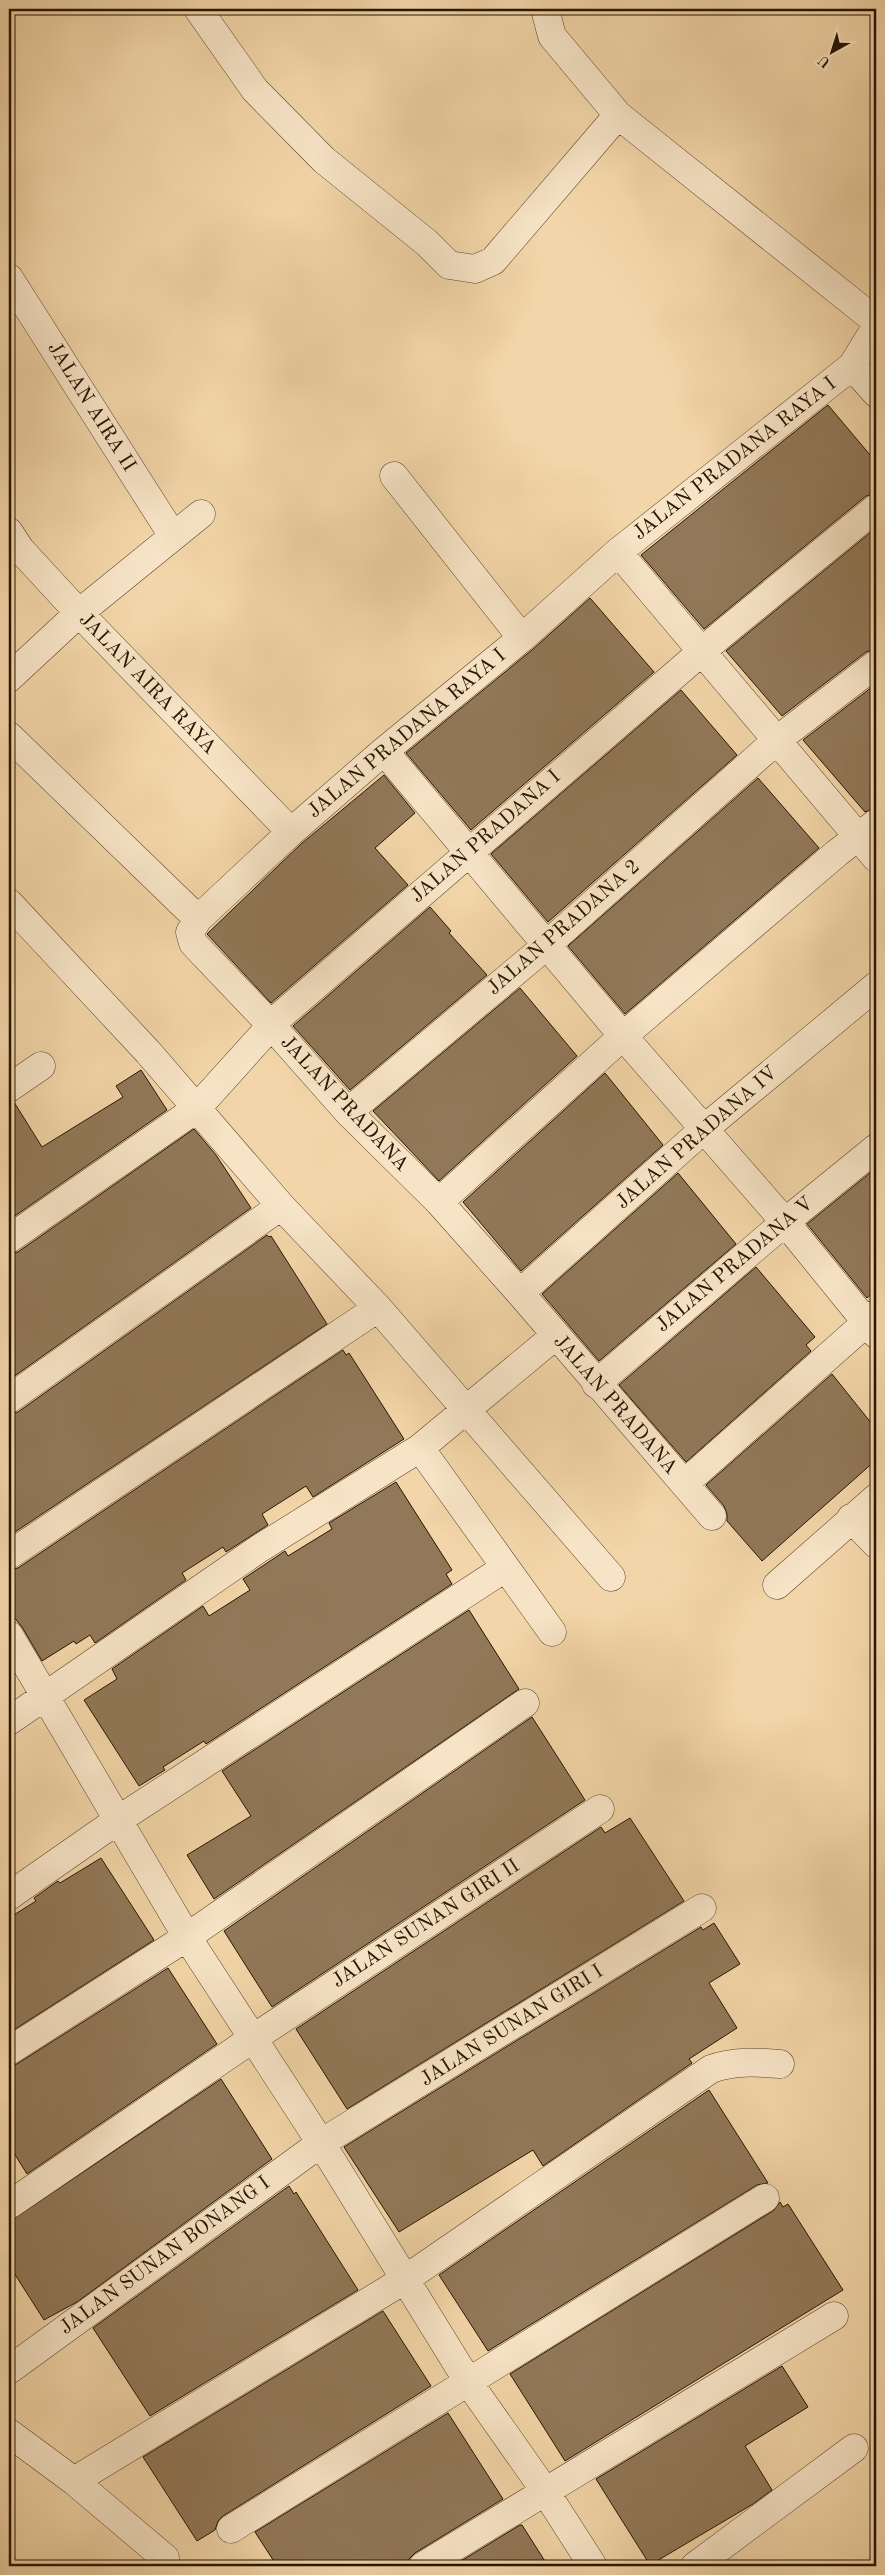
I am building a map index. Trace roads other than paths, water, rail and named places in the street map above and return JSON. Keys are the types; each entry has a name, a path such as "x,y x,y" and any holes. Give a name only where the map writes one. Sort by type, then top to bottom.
{"street":[{"path":"198,9 255,90 273,110 324,160 427,243 449,266 475,269 493,260 618,115"},
{"path":"544,9 552,36 618,115 876,321"},
{"name":"JALAN AIRA II","path":"9,278 173,536"},
{"name":"JALAN PRADANA RAYA I","path":"198,919 291,832 384,751 522,638 618,552 852,366 876,327"},
{"path":"852,366 876,393"},
{"path":"394,476 522,638"},
{"name":"JALAN PRADANA I","path":"9,1239 196,1109 271,1025 469,850 703,650 876,508"},
{"path":"9,678 79,613 201,514"},
{"name":"JALAN AIRA RAYA","path":"9,532 20,549 79,613 291,832"},
{"name":"JALAN PRADANA RAYA I","path":"618,552 703,650 777,740 867,829 876,858"},
{"name":"JALAN PRADANA 2","path":"348,1112 547,943 777,740 876,664"},
{"path":"9,736 198,919"},
{"path":"384,751 624,1036 873,1324 684,1484"},
{"path":"438,1202 624,1036 867,829"},
{"path":"9,903 148,1052 281,1206 378,1308 464,1410 611,1577"},
{"name":"JALAN PRADANA","path":"198,919 190,932 193,943 271,1025 348,1112 438,1202 520,1293 596,1384 712,1516"},
{"name":"JALAN PRADANA IV","path":"520,1293 704,1129 876,986"},
{"path":"9,1088 41,1066"},
{"name":"JALAN PRADANA V","path":"596,1384 785,1222 876,1148"},
{"path":"9,1399 281,1206"},
{"path":"9,1555 378,1308"},
{"path":"9,1721 257,1550 420,1448 556,1336"},
{"path":"420,1448 552,1632"},
{"path":"777,1585 876,1498"},
{"path":"851,1518 876,1544"},
{"path":"9,1896 118,1820 505,1568"},
{"path":"9,1635 187,1937 321,2143 469,2383 545,2491 593,2566"},
{"path":"9,2051 187,1937 526,1703"},
{"name":"JALAN SUNAN GIRI II","path":"9,2205 252,2038 600,1809"},
{"name":"JALAN SUNAN GIRI I","path":"321,2143 702,1908"},
{"path":"74,2482 404,2280 711,2069 727,2064 748,2061 780,2064"},
{"name":"JALAN SUNAN BONANG I","path":"9,2370 321,2143"},
{"path":"231,2529 765,2198"},
{"path":"424,2566 834,2316"},
{"path":"9,2433 74,2482 166,2558"},
{"path":"695,2566 854,2448"}]}
